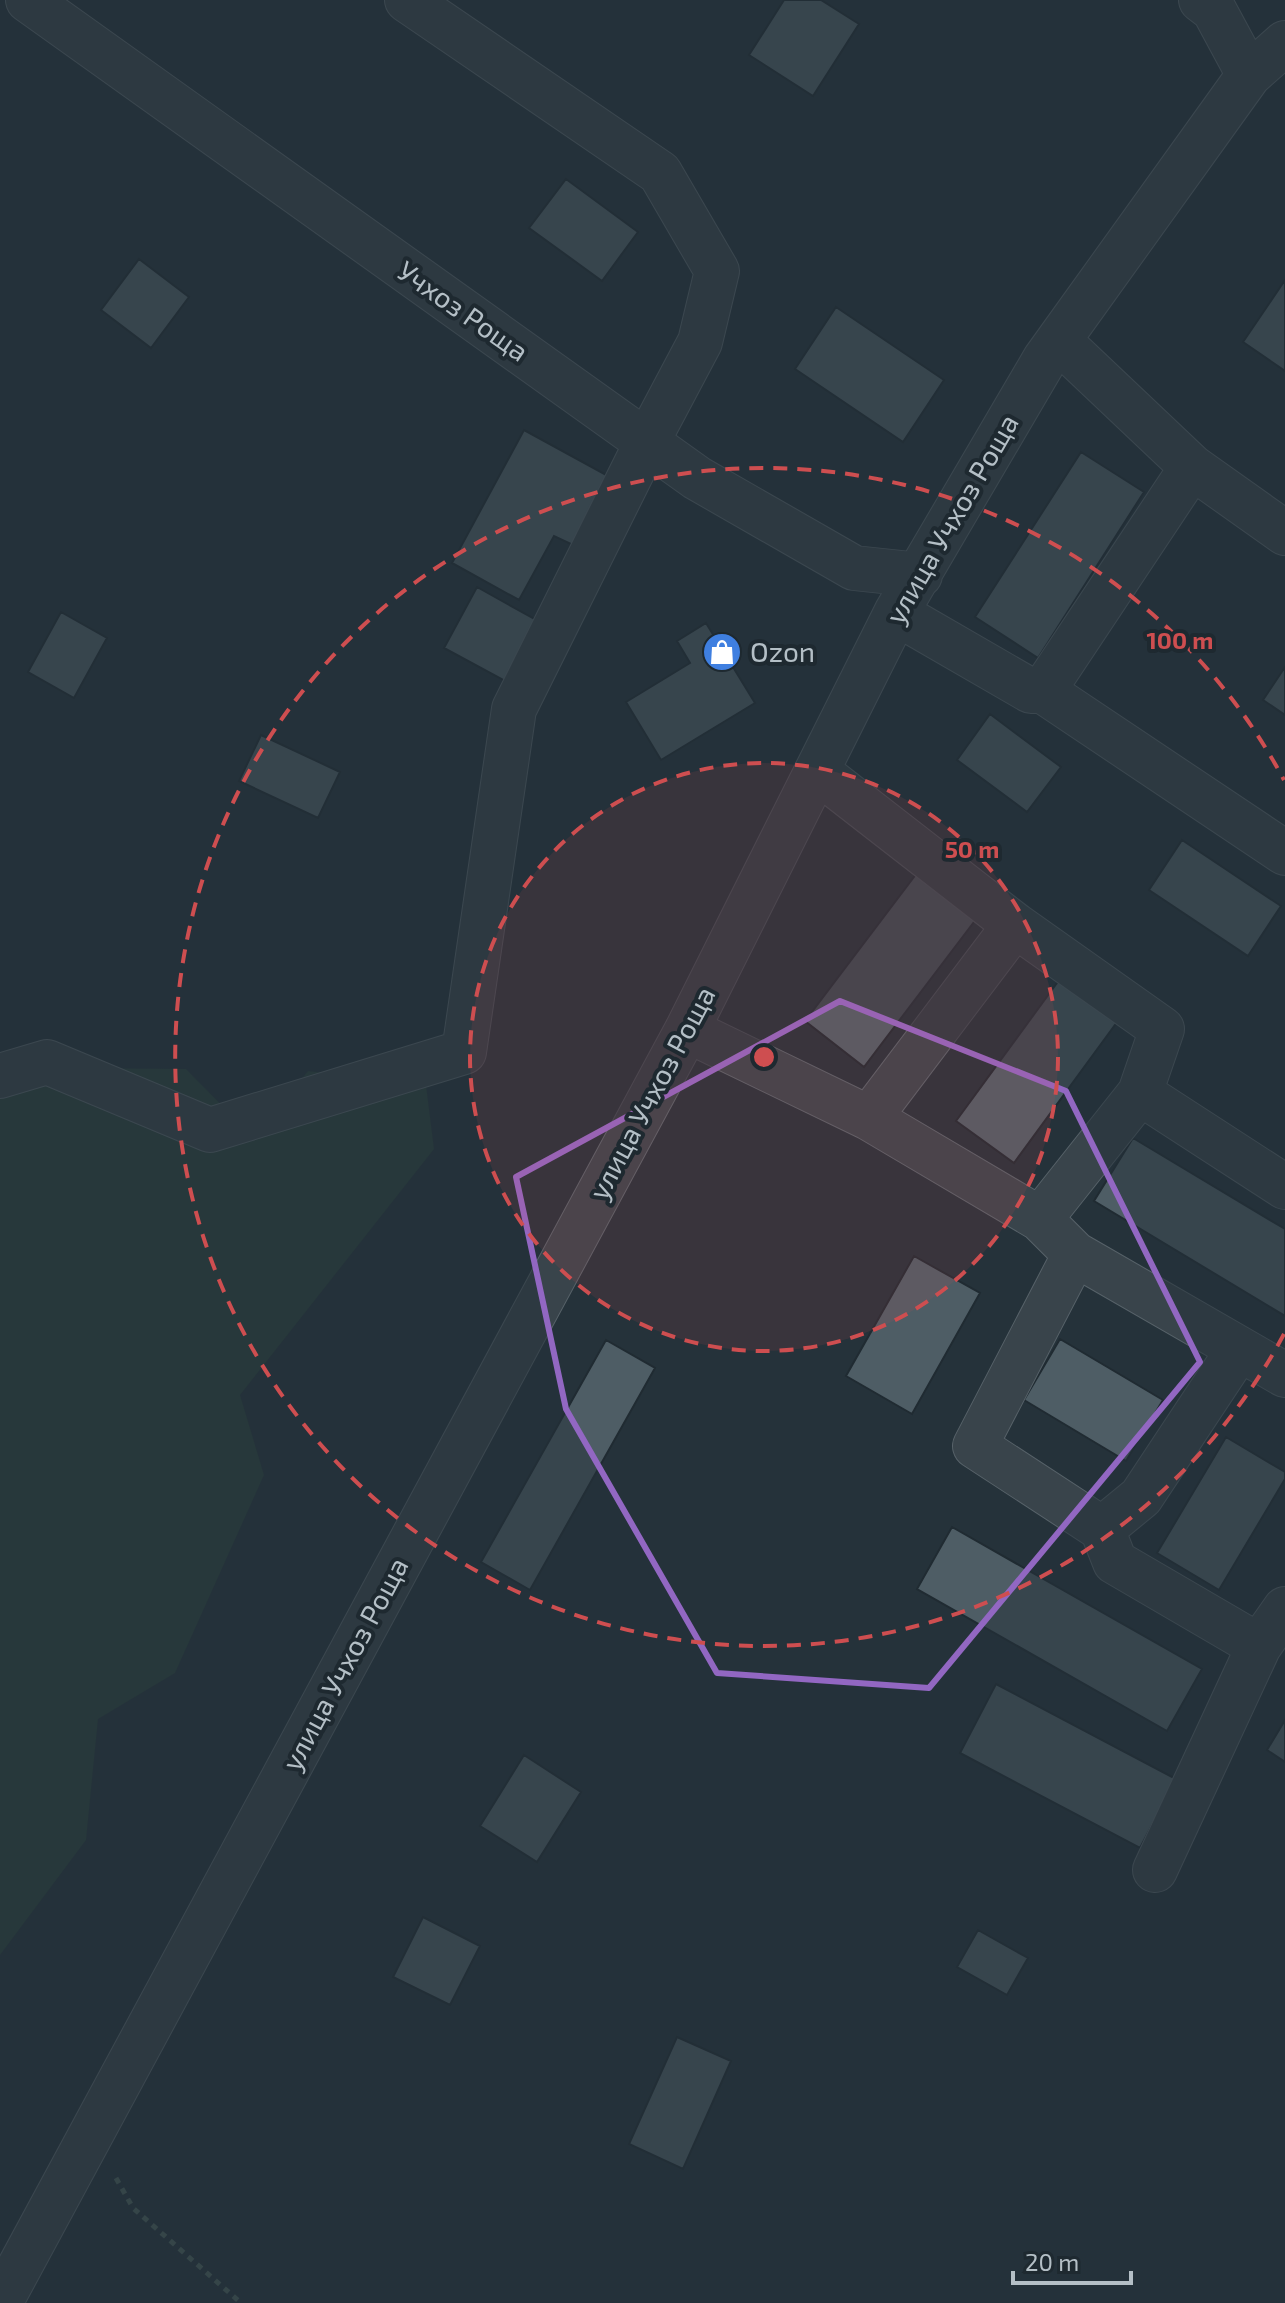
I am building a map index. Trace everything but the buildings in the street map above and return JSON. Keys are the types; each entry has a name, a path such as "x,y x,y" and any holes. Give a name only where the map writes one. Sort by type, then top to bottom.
{"street":[{"name":"Учхоз Роща","path":"28,0 697,478 854,568 920,575"},
{"path":"0,1076 47,1062 210,1130 464,1052 514,709 700,342 717,271 660,173 407,0"},
{"path":"1201,0 1214,10 1249,75"},
{"name":"улица Учхоз Роща","path":"0,2303 687,1030 896,613 1045,359 1249,75 1285,43"},
{"path":"1059,341 1192,467 1285,533"},
{"path":"1043,691 1192,467"},
{"path":"896,613 1031,691 1043,691 1285,853"},
{"path":"817,771 1015,925 1162,1029 1140,1093 1040,1219"},
{"path":"869,1118 1015,925"},
{"path":"687,1030 869,1118 1040,1219 1075,1254 1285,1375"},
{"path":"1140,1093 1285,1187"},
{"path":"1075,1254 975,1446 1102,1529 1115,1562 1259,1646"},
{"path":"1102,1529 1141,1497 1239,1349"},
{"path":"1155,1870 1259,1646 1285,1609"}],"path":[{"path":"91,2135 133,2208 241,2303"}],"highlighted area":[{"path":"840,1001 1066,1091 1200,1362 929,1688 717,1673 566,1409 516,1177"}],"green space":[{"path":"74,1068 186,1069 254,1138 308,1071 426,1085 434,1149 240,1395 264,1475 175,1673 98,1719 86,1840 0,1955 0,1089"}],"place":[{"name":"Ozon","path":"722,652"}]}
